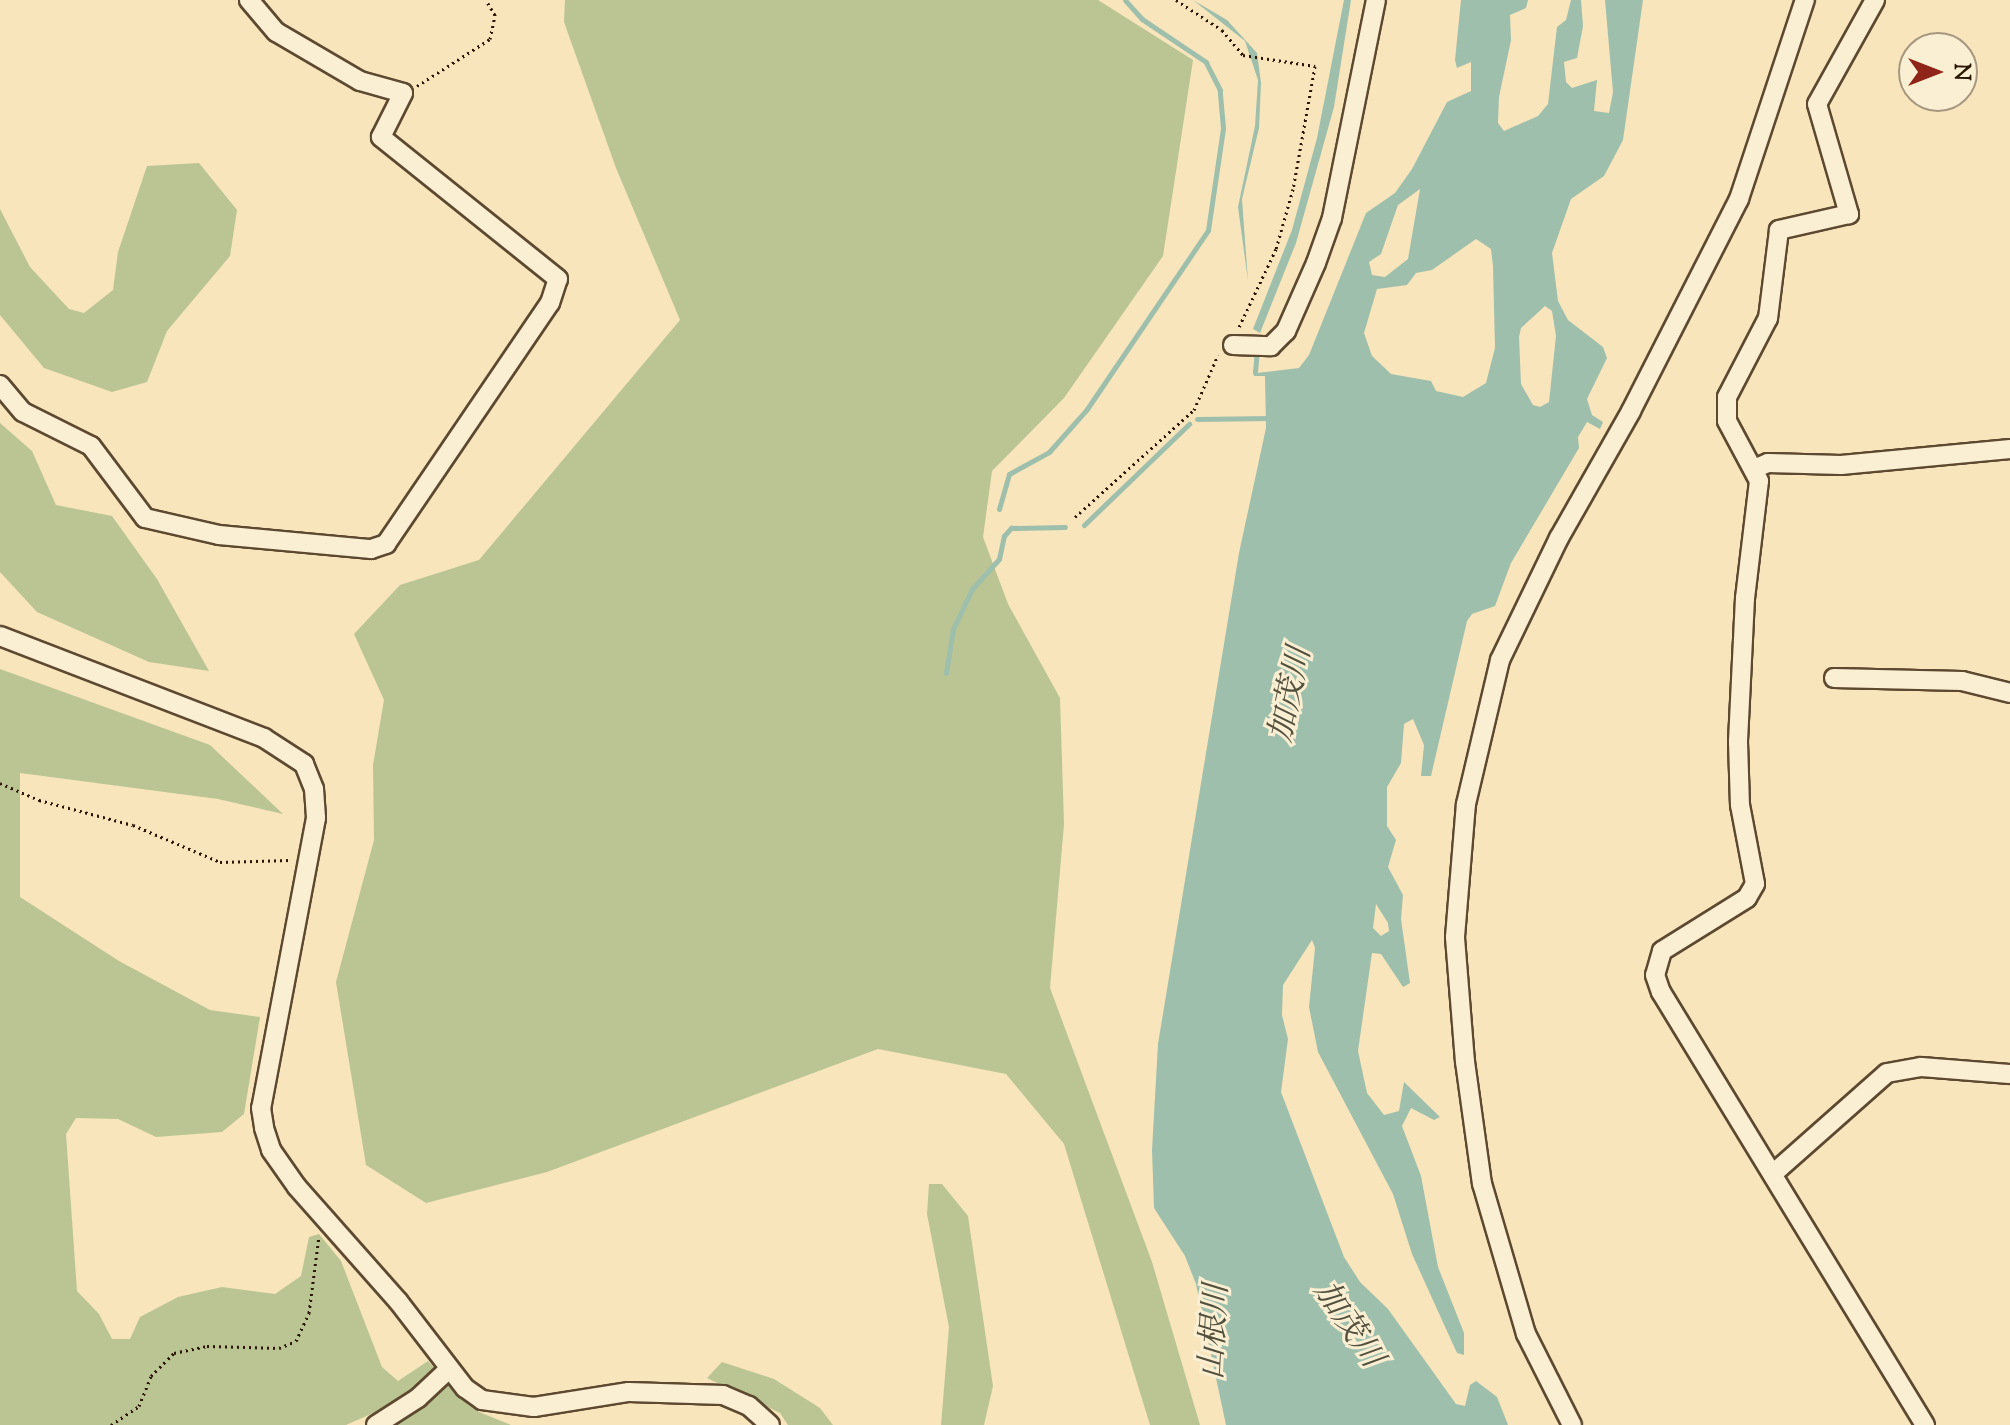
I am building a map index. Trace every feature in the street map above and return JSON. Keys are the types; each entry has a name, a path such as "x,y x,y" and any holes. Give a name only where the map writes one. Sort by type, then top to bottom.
{"street":[{"path":"0,385 23,412 91,446 145,518 219,535 371,549 386,544 550,303 558,279 381,137 403,93 360,81 276,32 249,0"},
{"path":"1233,345 1271,346 1286,331 1316,263 1332,218 1376,0"},
{"path":"1572,1425 1526,1334 1482,1184 1455,951 1466,804 1500,660 1559,538 1631,411 1739,199 1805,0"},
{"path":"1875,0 1817,104 1849,214 1779,230 1768,318 1727,397 1727,421 1756,468 1759,501 1745,598 1738,742 1740,805 1755,884 1747,898 1662,951 1655,975 1661,992 1775,1172 1925,1425"},
{"path":"1756,468 1768,463 1841,465 2010,449"},
{"path":"0,636 288,751 304,764 314,789 310,860 261,1108 271,1150 324,1221 398,1301 449,1369 482,1400 503,1406 564,1405 629,1392 694,1392 723,1395 749,1406 770,1425"},
{"path":"1834,678 1962,681 2010,693"},
{"path":"1775,1172 1887,1073 1921,1067 2010,1074"},
{"path":"376,1425 418,1398 449,1369"}],"path":[{"path":"403,93 441,75 490,39 495,15 486,0"},
{"path":"1075,517 1194,410 1213,358 1233,345 1247,300 1276,249 1293,189 1315,66 1243,55 1222,30 1176,0"},
{"path":"0,783 39,800 133,825 220,862 310,860"},
{"path":"111,1425 139,1406 151,1376 174,1353 207,1346 279,1348 296,1341 309,1313 313,1255 324,1221"}],"green space":[{"path":"565,0 1098,0 1193,60 1163,256 1064,398 992,471 983,537 1008,604 1060,698 1064,824 1050,988 1152,1262 1200,1425 1150,1425 1064,1144 1006,1074 878,1049 547,1172 426,1203 366,1165 336,982 374,840 373,765 384,700 354,634 400,585 479,560 680,320 616,168 564,22"},
{"path":"199,163 237,210 230,256 167,331 147,382 112,392 44,368 0,315 0,209 30,267 69,309 84,313 113,290 118,252 147,166"},
{"path":"0,423 32,451 56,505 112,516 157,579 209,671 149,662 37,612 0,572"},
{"path":"0,669 210,745 283,814 218,799 20,773 20,897 119,961 210,1010 260,1017 244,1114 222,1132 156,1137 118,1119 76,1118 66,1134 77,1291 99,1314 112,1339 130,1339 140,1317 178,1297 222,1287 275,1294 301,1276 309,1237 319,1234 341,1261 382,1367 398,1381 428,1361 435,1369 407,1398 346,1425 0,1425"},
{"path":"929,1184 942,1184 968,1216 993,1386 984,1425 941,1425 949,1327 927,1214"},
{"path":"722,1362 774,1379 820,1408 833,1425 788,1425 780,1413 707,1378"},
{"path":"449,1383 479,1412 511,1425 385,1425"}],"water":[{"path":"1193,0 1227,20 1257,53 1261,83 1259,128 1242,199 1248,281 1238,207 1255,126 1258,80 1245,41"},
{"path":"1344,0 1351,0 1334,107 1296,243 1260,333 1253,329 1292,230 1317,138"},
{"path":"1461,0 1528,0 1526,8 1510,15 1511,40 1499,97 1498,123 1504,131 1538,116 1548,104 1557,27 1566,20 1571,0 1581,0 1583,26 1577,58 1564,62 1566,82 1572,88 1597,80 1594,111 1609,113 1613,92 1605,0 1643,0 1623,140 1604,176 1571,199 1552,253 1558,301 1568,320 1603,347 1607,358 1587,399 1592,415 1603,422 1600,429 1587,422 1578,437 1579,448 1511,563 1495,606 1472,614 1467,621 1431,776 1421,776 1424,745 1413,719 1404,724 1401,763 1387,787 1387,826 1396,840 1388,867 1403,895 1401,919 1410,983 1403,987 1381,954 1372,953 1358,1051 1367,1093 1384,1115 1399,1111 1404,1082 1440,1117 1434,1120 1411,1108 1402,1126 1421,1176 1438,1267 1464,1333 1464,1355 1457,1353 1412,1254 1393,1194 1318,1052 1309,1007 1315,948 1312,940 1283,985 1282,1015 1288,1039 1281,1092 1344,1257 1360,1282 1388,1309 1456,1404 1465,1406 1470,1385 1476,1381 1497,1397 1508,1425 1226,1425 1196,1284 1185,1256 1154,1208 1152,1150 1158,1044 1239,553 1266,428 1265,376 1254,376 1253,369 1257,373 1299,368 1309,355 1366,213 1395,193 1412,169 1447,102 1471,91 1471,62 1457,68 1455,60","holes":["1420,189 1408,259 1385,277 1372,275 1369,262 1381,254 1398,205","1476,239 1491,249 1495,348 1486,383 1463,397 1436,391 1431,381 1391,374 1372,356 1364,333 1377,289 1407,285 1416,273 1432,270","1545,306 1552,311 1556,336 1549,402 1540,407 1533,405 1521,384 1521,328","1376,904 1388,923 1389,931 1381,936 1373,928"]}],"waterway":[{"path":"999,509 1009,474 1049,452 1087,409 1208,230 1223,128 1220,90 1206,62 1142,19 1125,0"},
{"path":"1255,372 1257,350"},
{"path":"1197,419 1271,418"},
{"path":"1084,525 1189,424"},
{"path":"946,673 953,629 972,589 999,559 1004,536 1011,528 1065,527"}],"water label":[{"name":"加茂川","path":"1292,695"},
{"name":"加茂川","path":"1347,1325"},
{"name":"山根川","path":"1216,1332"}]}
